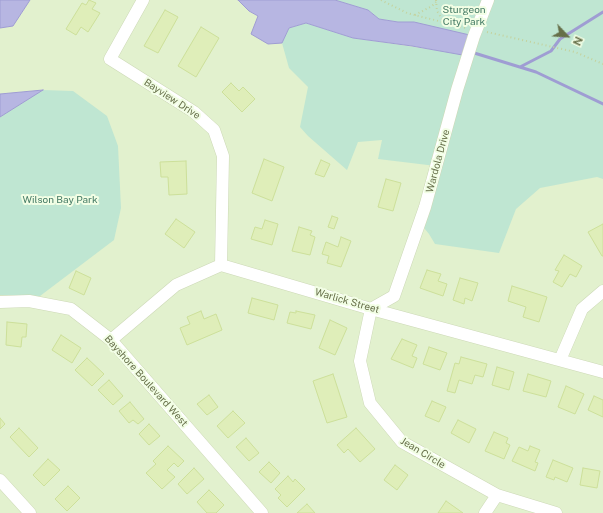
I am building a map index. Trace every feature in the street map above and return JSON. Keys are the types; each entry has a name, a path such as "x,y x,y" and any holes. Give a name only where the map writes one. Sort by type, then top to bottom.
{"street":[{"name":"Bayview Drive","path":"143,0 110,59 194,112 214,130 223,156 221,265"},
{"name":"Wardola Drive","path":"371,308 394,296 425,207 457,90 488,0"},
{"name":"Warlick Street","path":"221,265 603,372"},
{"path":"111,340 176,285 221,265"},
{"path":"560,360 582,309 603,291"},
{"name":"Bayshore Boulevard West","path":"0,302 29,301 71,309 111,340 262,513"},
{"name":"Jean Circle","path":"371,308 360,361 370,403 402,442 497,495 556,513"},
{"path":"0,480 30,513"},
{"path":"485,513 497,495"}],"path":[{"path":"381,0 396,9 414,15 476,32 575,52 603,64"},
{"path":"414,15 432,6 436,1"},
{"path":"436,1 437,11 444,22"}],"shaded area":[{"path":"30,0 238,0 249,11 258,16 282,43 353,38 412,46 559,72 603,87 603,513 0,513 0,117 41,90 0,94 0,28 13,26"}],"green space":[{"name":"Sturgeon City Park","path":"335,0 603,0 603,179 597,177 540,188 516,209 499,253 435,244 420,223 436,166 378,159 382,140 358,142 347,170 308,136 300,127 308,87 289,68 282,43 289,28 306,23 353,38 468,55 414,22 398,22 379,19 368,10"},
{"name":"Wilson Bay Park","path":"43,90 73,91 107,116 118,146 121,208 114,240 40,296 0,295 0,117"}],"water":[{"path":"0,0 30,0 13,26 0,28"},
{"path":"238,0 335,0 368,10 379,19 398,22 414,22 474,36 468,56 412,46 353,38 306,23 289,28 282,43 268,44 251,34 258,16 249,11"},
{"path":"43,90 0,117 0,94"}],"building":[{"path":"89,0 96,3 92,9 100,13 88,32 81,27 76,35 66,29 82,3 86,5"},
{"path":"165,10 178,17 158,53 144,46"},
{"path":"201,27 219,38 196,77 178,66"},
{"path":"231,83 239,91 243,87 255,99 242,112 222,92"},
{"path":"264,159 284,167 272,201 252,193"},
{"path":"321,160 330,164 324,177 315,174"},
{"path":"186,161 187,194 169,195 168,177 161,177 160,162"},
{"path":"386,179 401,183 393,211 378,207"},
{"path":"332,216 338,218 334,229 328,227"},
{"path":"176,219 195,232 184,248 165,234"},
{"path":"265,220 278,224 272,245 251,239 255,227 262,229"},
{"path":"603,224 603,256 602,256 588,232"},
{"path":"299,227 312,231 310,235 315,237 310,255 292,251"},
{"path":"341,237 351,241 341,267 327,263 329,256 322,254 326,242 338,247"},
{"path":"564,255 582,266 576,277 570,274 562,287 553,282 559,271 555,270"},
{"path":"427,270 441,274 438,281 447,284 443,296 420,288"},
{"path":"76,271 91,278 84,295 69,288"},
{"path":"460,278 478,283 472,301 465,298 464,304 453,300"},
{"path":"512,286 547,297 539,322 523,317 526,307 508,301"},
{"path":"252,298 278,305 274,320 248,313"},
{"path":"201,311 204,319 216,314 222,330 187,345 180,328 190,324 187,317"},
{"path":"296,311 315,315 311,329 287,323 290,312 296,313"},
{"path":"330,320 347,328 335,355 319,348"},
{"path":"7,322 27,324 26,337 22,337 21,347 6,345"},
{"path":"61,335 81,348 72,363 52,350"},
{"path":"402,339 417,345 412,356 417,358 413,368 391,359"},
{"path":"429,347 447,353 440,370 423,364"},
{"path":"461,357 487,364 483,377 475,375 472,384 459,380 455,393 447,391 455,363 459,364"},
{"path":"87,358 104,374 92,386 75,370"},
{"path":"497,367 514,372 509,390 492,385"},
{"path":"333,374 347,417 327,423 313,381"},
{"path":"528,374 551,381 546,397 523,391"},
{"path":"109,380 123,396 113,405 98,390"},
{"path":"566,386 584,394 575,414 558,407"},
{"path":"209,395 218,407 207,415 197,404"},
{"path":"594,396 603,400 603,417 588,410"},
{"path":"432,401 446,407 439,422 425,416"},
{"path":"130,402 144,419 138,424 133,420 129,423 119,411"},
{"path":"233,411 245,423 228,438 217,426"},
{"path":"0,418 5,424 0,429"},
{"path":"458,420 476,429 469,443 451,433"},
{"path":"149,424 160,436 149,445 139,434"},
{"path":"19,428 38,448 29,457 10,437"},
{"path":"356,428 375,449 360,462 348,449 344,453 337,445"},
{"path":"494,432 508,438 506,443 510,445 504,459 485,451"},
{"path":"246,438 259,453 249,461 236,447"},
{"path":"168,446 184,461 178,467 174,463 167,470 175,477 162,489 146,473 156,464 153,461"},
{"path":"530,446 540,450 535,462 538,463 535,471 512,461 519,447 528,451"},
{"path":"48,459 60,470 44,486 33,475"},
{"path":"553,460 573,468 567,482 555,477 554,480 546,477"},
{"path":"269,462 280,473 271,483 259,472"},
{"path":"395,465 408,475 397,490 384,480"},
{"path":"194,468 204,479 187,494 178,484"},
{"path":"583,468 600,471 597,488 580,485"},
{"path":"288,476 293,482 295,479 305,489 287,507 278,498 281,495 275,489"},
{"path":"68,486 80,498 67,511 55,499"},
{"path":"209,490 224,505 216,513 207,513 197,502"},
{"path":"446,501 463,513 438,513"},
{"path":"307,504 315,513 297,513"}],"waterway":[{"path":"520,67 551,51 560,39 603,12"},
{"path":"471,52 536,72 603,104"}]}
